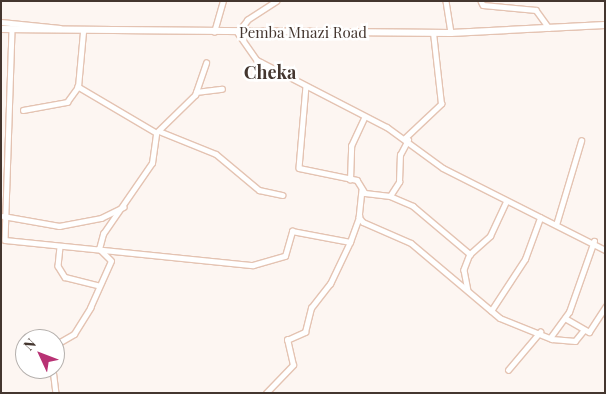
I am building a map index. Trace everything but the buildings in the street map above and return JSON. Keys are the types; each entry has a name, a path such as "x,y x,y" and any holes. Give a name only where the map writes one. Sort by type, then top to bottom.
{"main road":[{"name":"Pemba Mnazi Road","path":"1,29 83,32 451,33 605,25"}],"street":[{"path":"214,32 223,1"},
{"path":"277,1 248,20 238,33 257,60 407,139 443,168 540,218 594,241 605,250"},
{"path":"446,1 451,33"},
{"path":"481,1 483,5 536,10 549,28"},
{"path":"1,22 64,30"},
{"path":"12,30 3,216 4,240 103,253 173,254 253,265 284,256 292,231 350,242"},
{"path":"23,110 67,102 78,88 83,32"},
{"path":"390,196 399,182 400,155 407,139 440,104 433,33"},
{"path":"65,339 77,331 111,260 99,248 103,234 124,207 152,163 157,131 196,92 206,63"},
{"path":"266,393 293,365 287,341 305,332 311,308 330,284 350,242 359,216 362,190 357,180 350,180 297,166 306,86"},
{"path":"78,88 157,131 216,154 259,190 282,195"},
{"path":"196,92 222,89"},
{"path":"350,180 351,146 364,118"},
{"path":"556,225 581,141"},
{"path":"362,190 390,196 413,206 470,254"},
{"path":"468,290 464,270 470,254 490,236 506,201"},
{"path":"3,216 59,226 101,218 124,207"},
{"path":"359,216 411,243 491,311 550,338 575,341 584,331"},
{"path":"491,311 525,259 540,218"},
{"path":"550,338 565,318 594,241"},
{"path":"60,247 58,266 65,277 98,285"},
{"path":"565,318 584,331 589,332 605,308"},
{"path":"508,370 540,332"},
{"path":"54,379 56,393"}],"district":[{"name":"Cheka","path":"270,72"}]}
